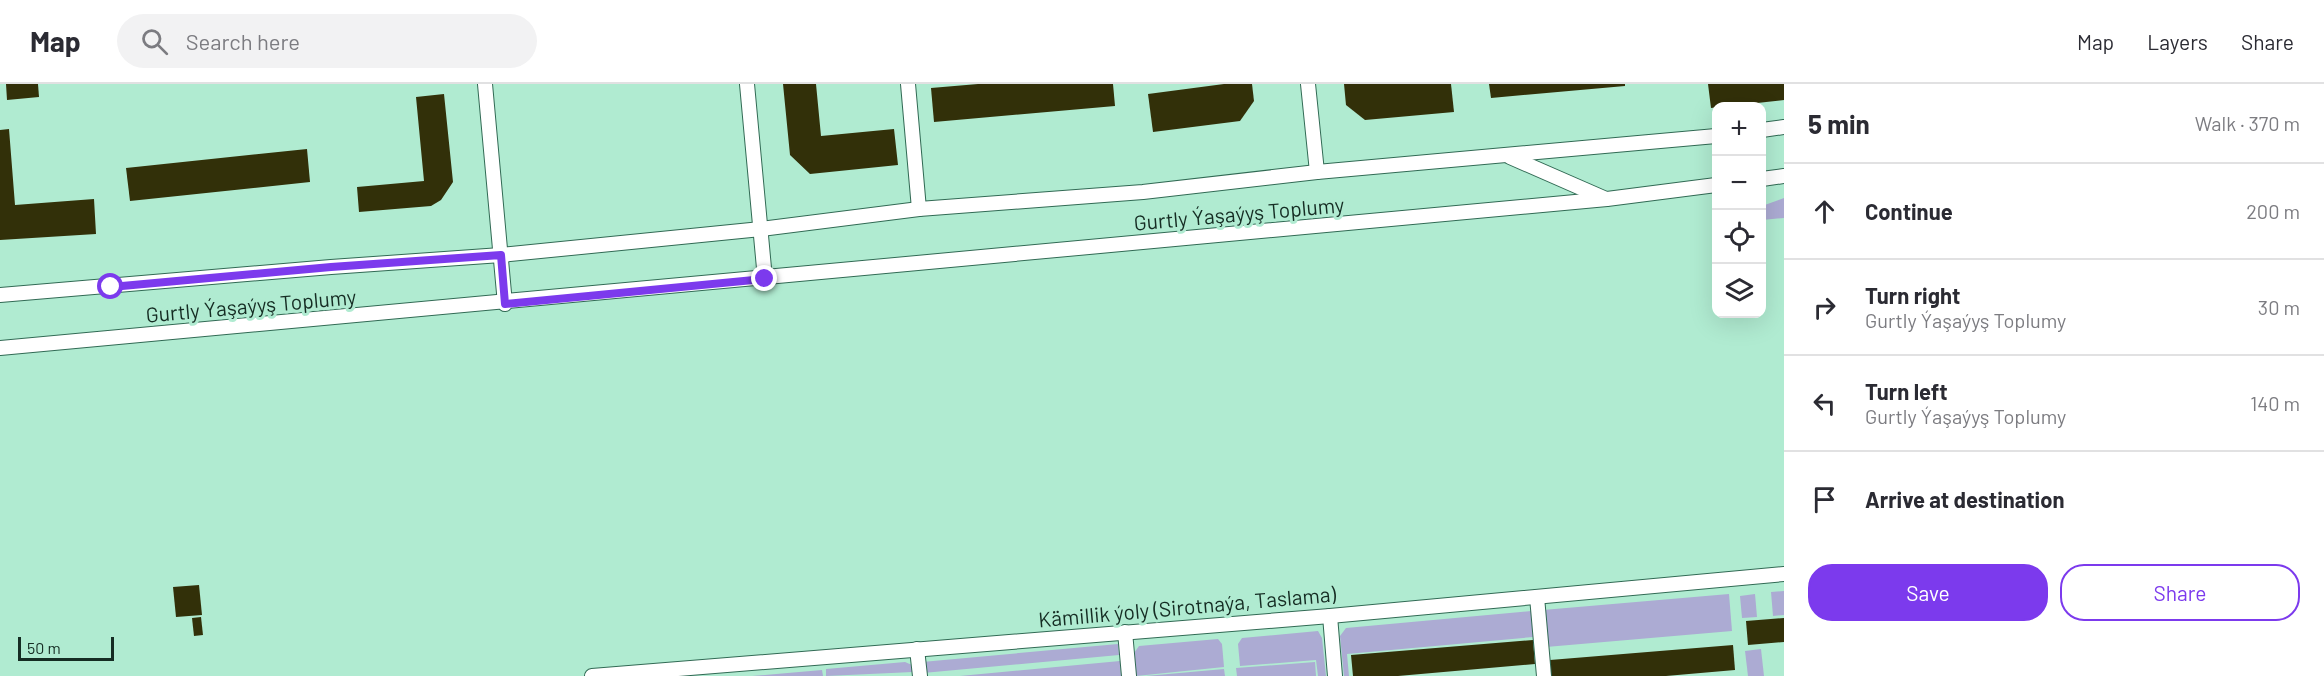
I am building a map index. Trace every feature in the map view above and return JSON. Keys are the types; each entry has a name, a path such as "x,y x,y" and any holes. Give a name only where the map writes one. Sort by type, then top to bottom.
{"street":[{"path":"485,84 505,304"},
{"path":"747,84 765,279"},
{"path":"908,84 919,209"},
{"path":"1308,84 1317,172"},
{"path":"1766,129 1784,127"},
{"path":"0,295 501,255 761,229 919,209 1143,192 1317,172 1712,136"},
{"path":"1508,156 1608,199"},
{"path":"1766,178 1784,176"},
{"name":"Gurtly Ýaşaýyş Toplumy","path":"0,348 505,304 1608,199 1712,186"},
{"name":"Kämillik ýoly (Sirotnaýa, Taslama)","path":"592,676 1330,616 1784,574"},
{"path":"1537,597 1544,676"},
{"path":"1330,616 1335,676"},
{"path":"1125,632 1129,676"},
{"path":"917,649 920,676"}],"shaded area":[{"path":"1784,198 1784,218 1766,220 1766,205"},
{"path":"1784,591 1784,615 1773,616 1771,592"},
{"path":"1729,594 1732,631 1546,647 1543,610"},
{"path":"1755,594 1757,617 1742,618 1740,596"},
{"path":"1531,611 1533,637 1347,654 1349,676 1344,676 1340,636 1346,628"},
{"path":"1318,631 1322,638 1326,676 1318,676 1316,660 1240,666 1238,644 1242,638"},
{"path":"1218,639 1222,644 1224,667 1136,676 1134,653 1139,646"},
{"path":"1118,644 1119,655 923,673 922,662"},
{"path":"1761,649 1764,676 1748,676 1745,651"},
{"path":"1120,661 1121,676 960,676"},
{"path":"905,662 912,665 913,672 826,676 826,669"},
{"path":"1315,662 1316,676 1237,676 1236,668"},
{"path":"1224,669 1225,676 1146,676"},
{"path":"822,670 823,676 752,676"}],"building":[{"path":"6,84 38,84 39,97 7,100"},
{"path":"783,84 816,84 821,136 894,129 898,165 810,174 790,155"},
{"path":"978,84 1113,84 1115,106 934,122 931,88"},
{"path":"1224,84 1252,84 1254,101 1240,121 1153,132 1148,94"},
{"path":"1344,84 1451,84 1454,112 1365,120 1346,105"},
{"path":"1489,84 1625,84 1625,86 1491,98"},
{"path":"1708,84 1784,84 1784,100 1712,102 1711,108"},
{"path":"444,94 453,182 441,200 431,206 359,212 357,187 424,181 416,97"},
{"path":"9,129 15,205 94,199 96,234 0,240 0,130"},
{"path":"307,149 310,182 130,201 126,168"},
{"path":"199,585 202,615 176,617 173,587"},
{"path":"201,617 203,635 194,636 192,618"},
{"path":"1784,618 1784,642 1748,645 1746,621"},
{"path":"1533,640 1535,664 1398,676 1353,676 1351,655"},
{"path":"1733,645 1735,670 1666,676 1551,676 1550,660"}],"route":[{"path":"111,287 331,267 501,255 505,304 765,279"}]}
